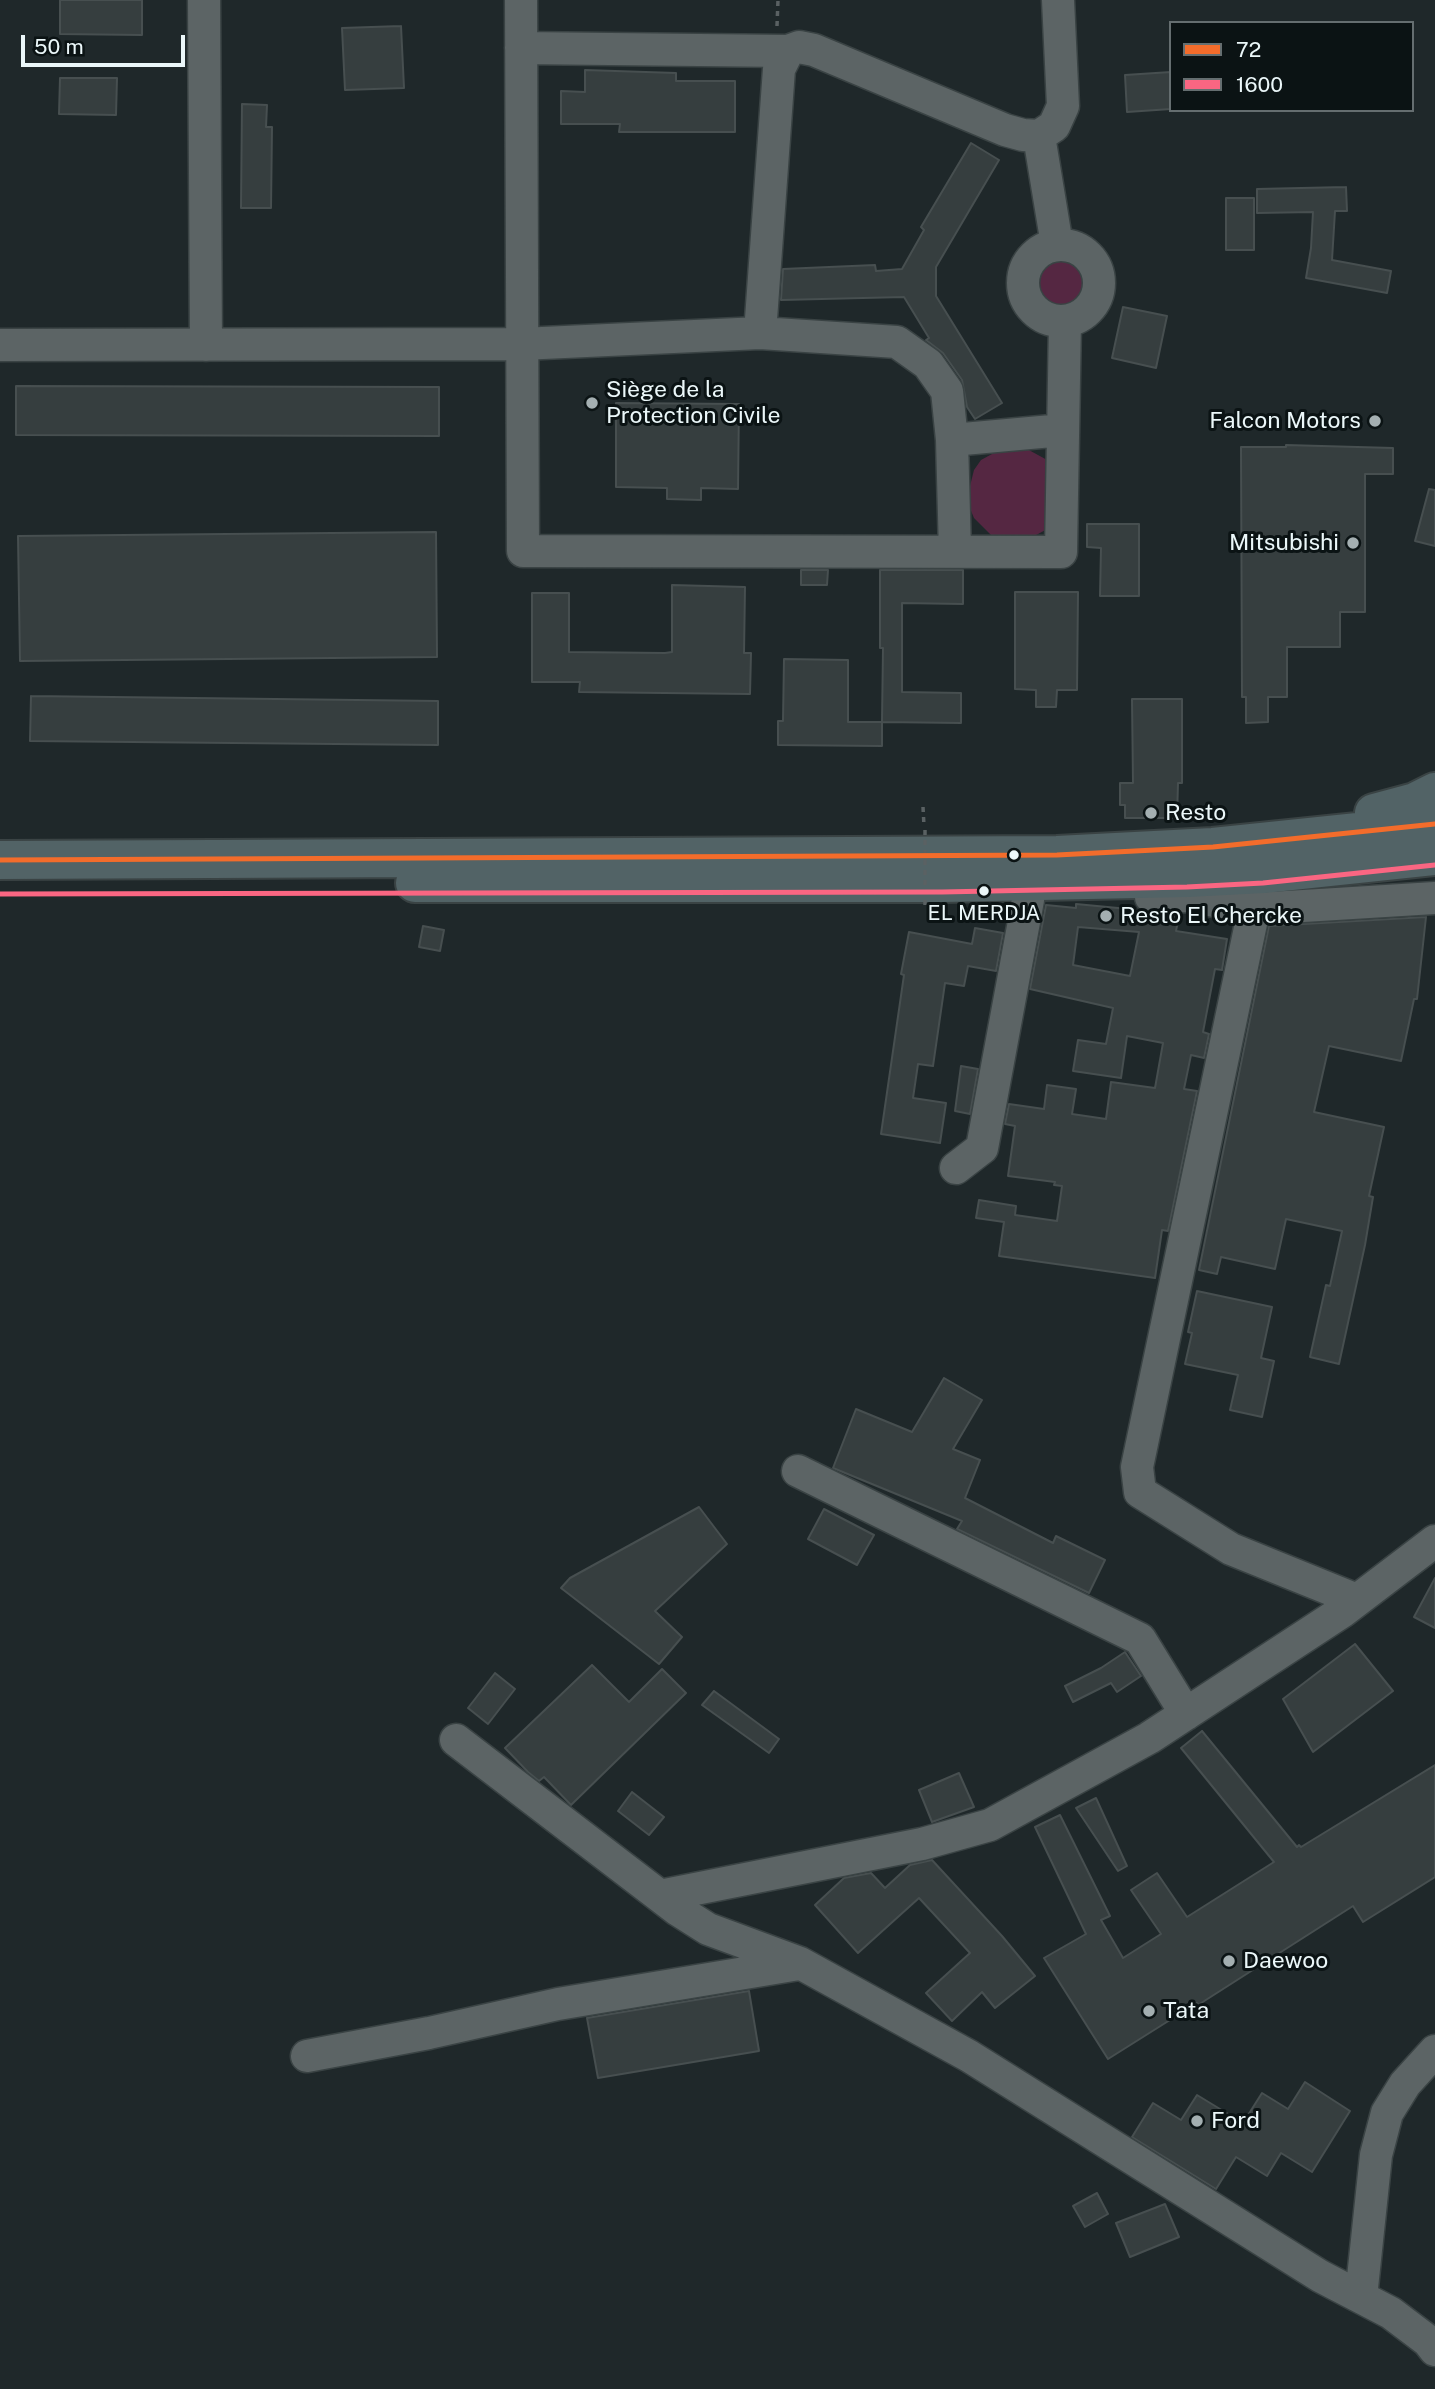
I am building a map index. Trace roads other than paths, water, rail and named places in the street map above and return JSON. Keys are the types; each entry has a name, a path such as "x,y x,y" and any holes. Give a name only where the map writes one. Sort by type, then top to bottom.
{"highway":[{"path":"1282,841 1334,823 1415,802 1435,792"},
{"path":"0,860 1057,855 1185,849 1435,824"},
{"path":"0,885 1016,891 1263,874 1435,856"}],"street":[{"path":"204,0 206,345"},
{"path":"521,0 523,551 1061,552 1065,321"},
{"path":"521,48 788,51 800,47 814,50 1004,130 1039,136 1054,126 1063,106 1058,0"},
{"path":"760,333 779,69 788,51"},
{"path":"1039,136 1057,245"},
{"path":"1057,245 1068,245 1087,255 1094,264 1099,285 1097,295 1085,313 1065,321 1044,317 1035,310 1024,292 1025,271 1030,261 1046,247 1057,245"},
{"path":"0,345 521,344 760,333 897,342 928,365 947,391 952,440 955,552"},
{"path":"952,440 1063,430"},
{"path":"956,1168 982,1148 1016,891 1189,896 1254,909 1435,898"},
{"path":"1254,909 1136,1466 1140,1492 1231,1549 1357,1600"},
{"path":"798,1471 1140,1639 1186,1714"},
{"path":"660,1896 922,1844 990,1825 1149,1738 1357,1600 1435,1541"},
{"path":"456,1740 660,1896 708,1929 800,1963 968,2056 1320,2276 1391,2313 1429,2341 1435,2350"},
{"path":"307,2056 429,2033 558,2004 800,1963"},
{"path":"1361,2297 1377,2155 1387,2113 1405,2084 1435,2051"}],"place":[{"name":"Siège de la Protection Civile","path":"592,403"},
{"name":"Falcon Motors","path":"1375,421"},
{"name":"Mitsubishi","path":"1353,543"},
{"name":"Resto","path":"1151,813"},
{"name":"EL MERDJA","path":"984,891"},
{"name":"Resto El Chercke","path":"1106,916"},
{"name":"Daewoo","path":"1229,1961"},
{"name":"Tata","path":"1149,2011"},
{"name":"Ford","path":"1197,2121"}]}
